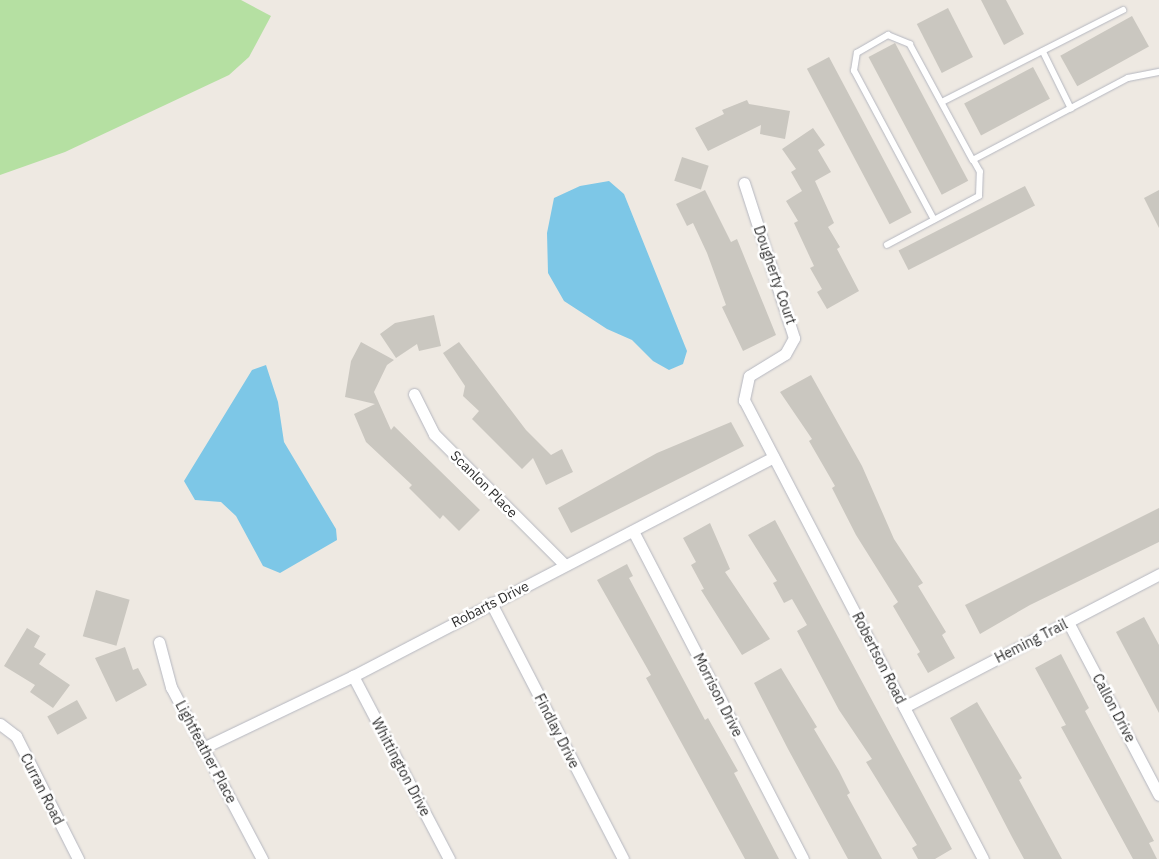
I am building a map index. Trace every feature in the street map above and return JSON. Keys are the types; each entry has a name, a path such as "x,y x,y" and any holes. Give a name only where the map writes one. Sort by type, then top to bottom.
{"street":[{"name":"Dougherty Court","path":"744,183 793,330 791,346 785,354 752,373 744,390 744,400 773,457"},
{"name":"Scanlon Place","path":"414,394 434,434 565,565"},
{"name":"Robarts Drive","path":"206,747 353,676 491,602 633,531 773,457"},
{"name":"Robertson Road","path":"773,457 983,859"},
{"name":"Morrison Drive","path":"633,531 803,859"},
{"name":"Heming Trail","path":"904,706 1159,574"},
{"name":"Findlay Drive","path":"491,602 623,859"},
{"name":"Callon Drive","path":"1068,622 1159,795"},
{"name":"Lightfeather Place","path":"160,642 171,687 206,747 262,859"},
{"name":"Whittington Drive","path":"353,676 449,859"},
{"name":"Curran Road","path":"0,724 16,736 78,859"}],"lane":[{"path":"942,102 1123,10"},
{"path":"887,245 934,220 978,196 980,172 910,44 903,38 888,35 857,53 854,71 934,220"},
{"path":"1043,51 1071,108"},
{"path":"973,160 1128,78 1159,72"}],"green space":[{"path":"0,0 241,0 271,16 249,57 229,75 65,152 0,175"}],"water":[{"path":"609,181 624,194 687,351 683,364 669,370 653,361 632,340 607,329 564,301 548,273 547,233 554,198 580,186"},
{"path":"266,365 278,402 284,442 336,529 337,540 280,573 263,566 236,516 221,502 195,500 184,481 252,370"}],"building":[{"path":"981,0 1006,0 1024,34 1004,45"},
{"path":"948,8 973,57 942,73 917,24"},
{"path":"1132,16 1149,47 1077,86 1060,56"},
{"path":"895,43 968,181 942,195 869,57"},
{"path":"829,57 912,212 890,224 807,69"},
{"path":"1033,67 1050,99 981,135 964,104"},
{"path":"747,100 749,104 790,111 785,139 760,134 761,125 708,151 695,128 724,114 722,110"},
{"path":"813,128 825,145 818,150 831,172 815,181 834,223 828,227 840,247 837,249 859,291 827,309 817,292 822,289 810,268 814,266 794,223 798,221 786,201 802,191 791,172 796,169 782,149"},
{"path":"682,157 709,166 701,189 674,181"},
{"path":"1025,186 1035,206 908,270 898,250"},
{"path":"705,190 731,242 737,239 776,335 743,351 722,307 726,305 707,253 693,223 687,226 676,204"},
{"path":"1159,190 1159,228 1144,198"},
{"path":"434,315 441,346 419,351 417,344 396,358 380,334 395,323"},
{"path":"361,342 394,360 387,365 374,392 391,430 394,426 480,510 459,531 443,515 440,519 409,488 412,485 366,442 354,414 375,404 345,397 351,361"},
{"path":"459,342 526,430 551,455 562,449 573,472 546,485 533,458 522,469 472,419 479,411 463,396 465,386 443,353"},
{"path":"811,375 862,466 894,539 923,583 918,586 946,632 942,635 955,658 928,673 917,654 920,652 893,606 898,602 856,535 832,488 835,486 809,441 812,439 780,392"},
{"path":"731,422 744,446 571,533 558,508 657,453"},
{"path":"1159,508 1159,542 1030,605 980,634 965,605"},
{"path":"775,520 952,849 935,859 918,859 912,848 917,845 866,762 872,759 839,710 797,631 807,625 792,599 784,603 773,583 777,581 748,535"},
{"path":"710,523 730,569 725,572 770,639 742,655 701,590 704,589 691,565 696,562 683,538"},
{"path":"627,564 633,576 629,578 705,720 708,718 738,771 734,773 779,859 745,859 646,678 651,675 597,580"},
{"path":"96,590 130,600 116,646 83,636"},
{"path":"1144,617 1159,645 1159,713 1116,632"},
{"path":"27,628 40,636 34,647 46,654 39,664 70,685 53,708 30,692 35,685 4,666"},
{"path":"125,647 133,670 138,668 147,685 116,702 95,658"},
{"path":"1061,654 1089,708 1085,711 1154,841 1149,843 1157,859 1133,859 1061,727 1066,725 1035,668"},
{"path":"781,668 817,727 814,729 839,771 850,793 847,795 882,859 848,859 788,749 754,683"},
{"path":"77,700 87,718 57,735 47,716"},
{"path":"977,702 1022,778 1019,780 1062,859 1024,859 1012,837 950,718"}]}
